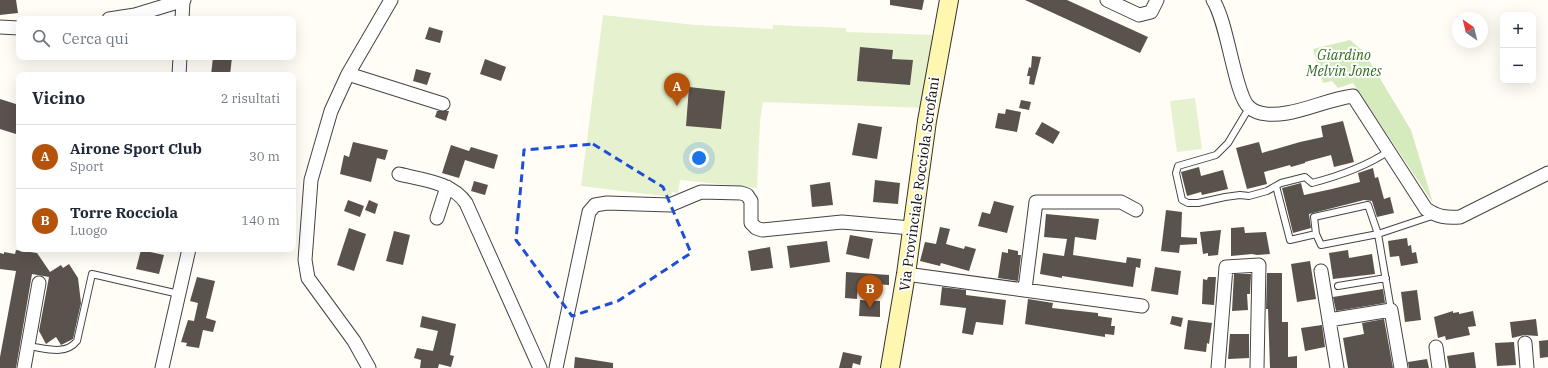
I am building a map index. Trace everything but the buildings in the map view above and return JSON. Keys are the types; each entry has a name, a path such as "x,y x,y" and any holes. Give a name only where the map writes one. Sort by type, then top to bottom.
{"street":[{"path":"128,16 184,0 182,16"},
{"path":"369,368 354,341 308,278 305,260 311,180 331,112 348,74 391,0"},
{"path":"1106,0 1139,15 1151,12 1157,0"},
{"path":"1213,0 1223,21 1241,93 1249,108 1258,112 1270,114 1288,113 1339,98 1353,96 1426,209 1435,215 1448,218 1460,217 1548,173"},
{"name":"Via Provinciale Rocciola Scrofani","path":"890,368 906,274 911,228 946,3"},
{"path":"0,27 16,28"},
{"path":"179,72 180,60"},
{"path":"348,74 443,104"},
{"path":"399,174 447,187 460,194 466,203 540,368"},
{"path":"437,218 447,187"},
{"path":"556,368 589,212 595,205 607,203 670,205 701,192 741,193 747,195 751,201 751,223 756,228 762,230 842,222 911,228"},
{"path":"1025,289 1036,202 1121,202 1136,210"},
{"path":"162,368 188,252"},
{"path":"1218,368 1226,267 1259,265 1257,368"},
{"path":"1321,271 1337,368"},
{"path":"906,274 1142,306"},
{"path":"24,368 39,283"},
{"path":"1329,320 1392,310 1401,368"},
{"path":"1525,343 1527,368"},
{"path":"1436,347 1439,368"}],"lane":[{"path":"1249,108 1228,143 1216,155 1178,166 1176,173 1182,200 1188,203 1198,203 1225,197 1240,195 1249,196 1267,191 1281,183 1305,177 1312,183 1344,174 1369,164 1389,151"},
{"path":"1276,186 1290,240 1316,234"},
{"path":"1392,310 1378,234 1368,205 1314,217 1316,234 1321,244 1378,234 1435,215"},
{"path":"28,346 63,350 72,346 77,341 92,274 179,294"},
{"path":"1338,286 1386,278"}],"highlighted area":[{"path":"593,144 663,187 691,253 618,301 572,316 516,240 524,150"}],"green space":[{"path":"603,15 695,25 773,29 773,25 846,28 846,32 939,35 929,88 923,91 922,98 925,108 763,102 760,121 757,188 680,180 678,193 672,192 671,197 581,186"},
{"name":"Giardino Melvin Jones","path":"1350,40 1364,52 1411,130 1433,203 1353,83 1338,88 1332,81 1323,83 1313,49"},
{"path":"1195,98 1202,149 1177,152 1170,101"}],"place":[{"name":"Airone Sport Club","path":"677,106"},
{"name":"Torre Rocciola","path":"870,308"}]}
